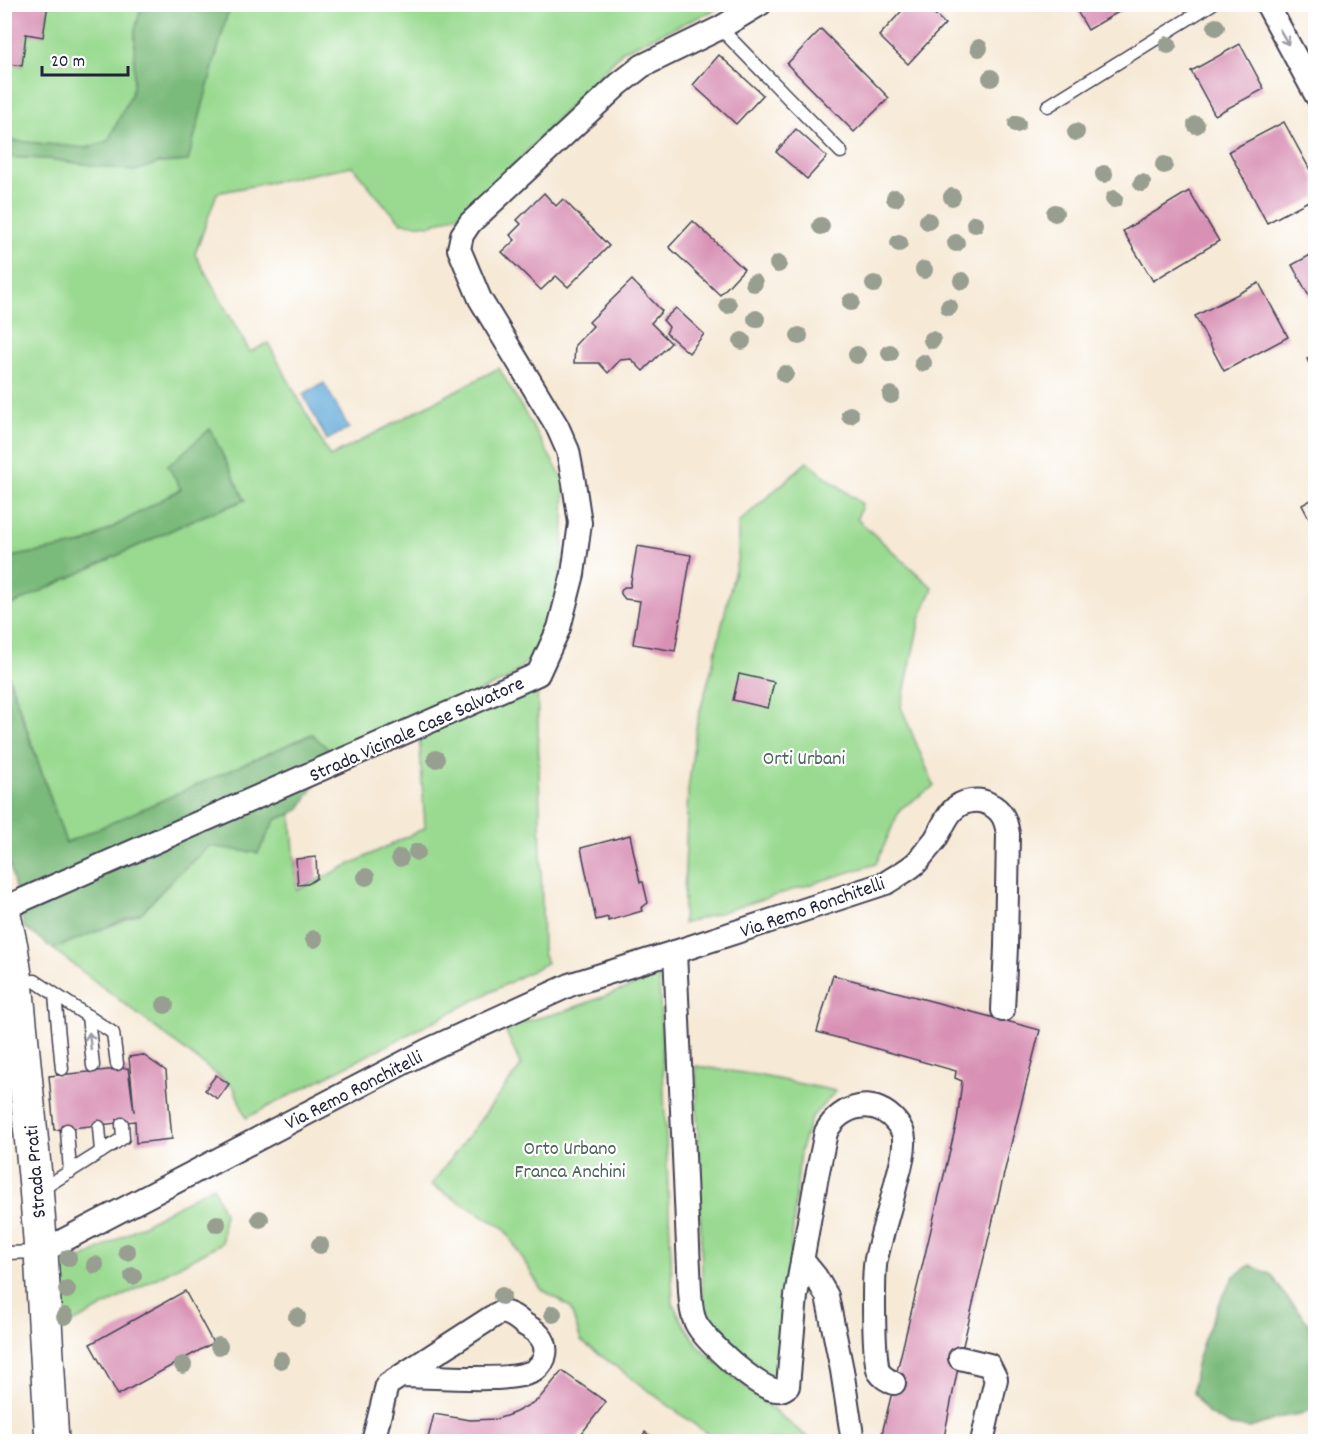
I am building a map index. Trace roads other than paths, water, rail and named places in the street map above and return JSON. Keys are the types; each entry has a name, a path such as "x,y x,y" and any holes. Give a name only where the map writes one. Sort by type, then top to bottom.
{"street":[{"name":"Strada Vicinale Case Salvatore","path":"4,908 538,674 559,628 573,574 580,523 574,483 568,451 557,426 480,299 459,249 462,235 470,223 619,84 642,66 720,28 760,4"},
{"path":"1267,4 1309,65 1316,95"},
{"name":"Via Remo Ronchitelli","path":"41,1252 428,1050 572,984 886,883 915,864 934,840 949,813 966,801 986,802 995,807 1007,824 1003,1010"},
{"name":"Strada Prati","path":"4,915 16,982 36,1186 49,1437"},
{"path":"675,952 691,1307 695,1322 704,1335 744,1372 766,1387 775,1390 782,1390 788,1386 796,1296 824,1140 830,1125 841,1113 867,1106 877,1108 893,1118 900,1126 904,1136 904,1148 894,1193 875,1262 874,1320 878,1370 884,1378 894,1383"},
{"path":"802,1261 816,1277 827,1296 853,1442"},
{"path":"373,1442 387,1385 500,1312 512,1314 539,1334 546,1344 545,1356 541,1365 523,1375 493,1378 402,1376"},
{"path":"960,1358 989,1365 996,1379 982,1442"}],"lane":[{"path":"1048,106 1212,4"},
{"path":"720,28 842,152"},
{"path":"16,982 35,981 114,1033 117,1064"},
{"path":"56,995 62,1069"},
{"path":"88,1016 93,1066"},
{"path":"36,1186 50,1184 123,1138 122,1124"},
{"path":"99,1127 101,1152"},
{"path":"67,1130 70,1172"},
{"path":"4,1253 41,1252"}],"water":[{"path":"324,383 349,428 327,440 303,394"}],"park label":[{"name":"Orti Urbani","path":"804,757"},
{"name":"Orto Urbano Franca Anchini","path":"570,1158"}]}
